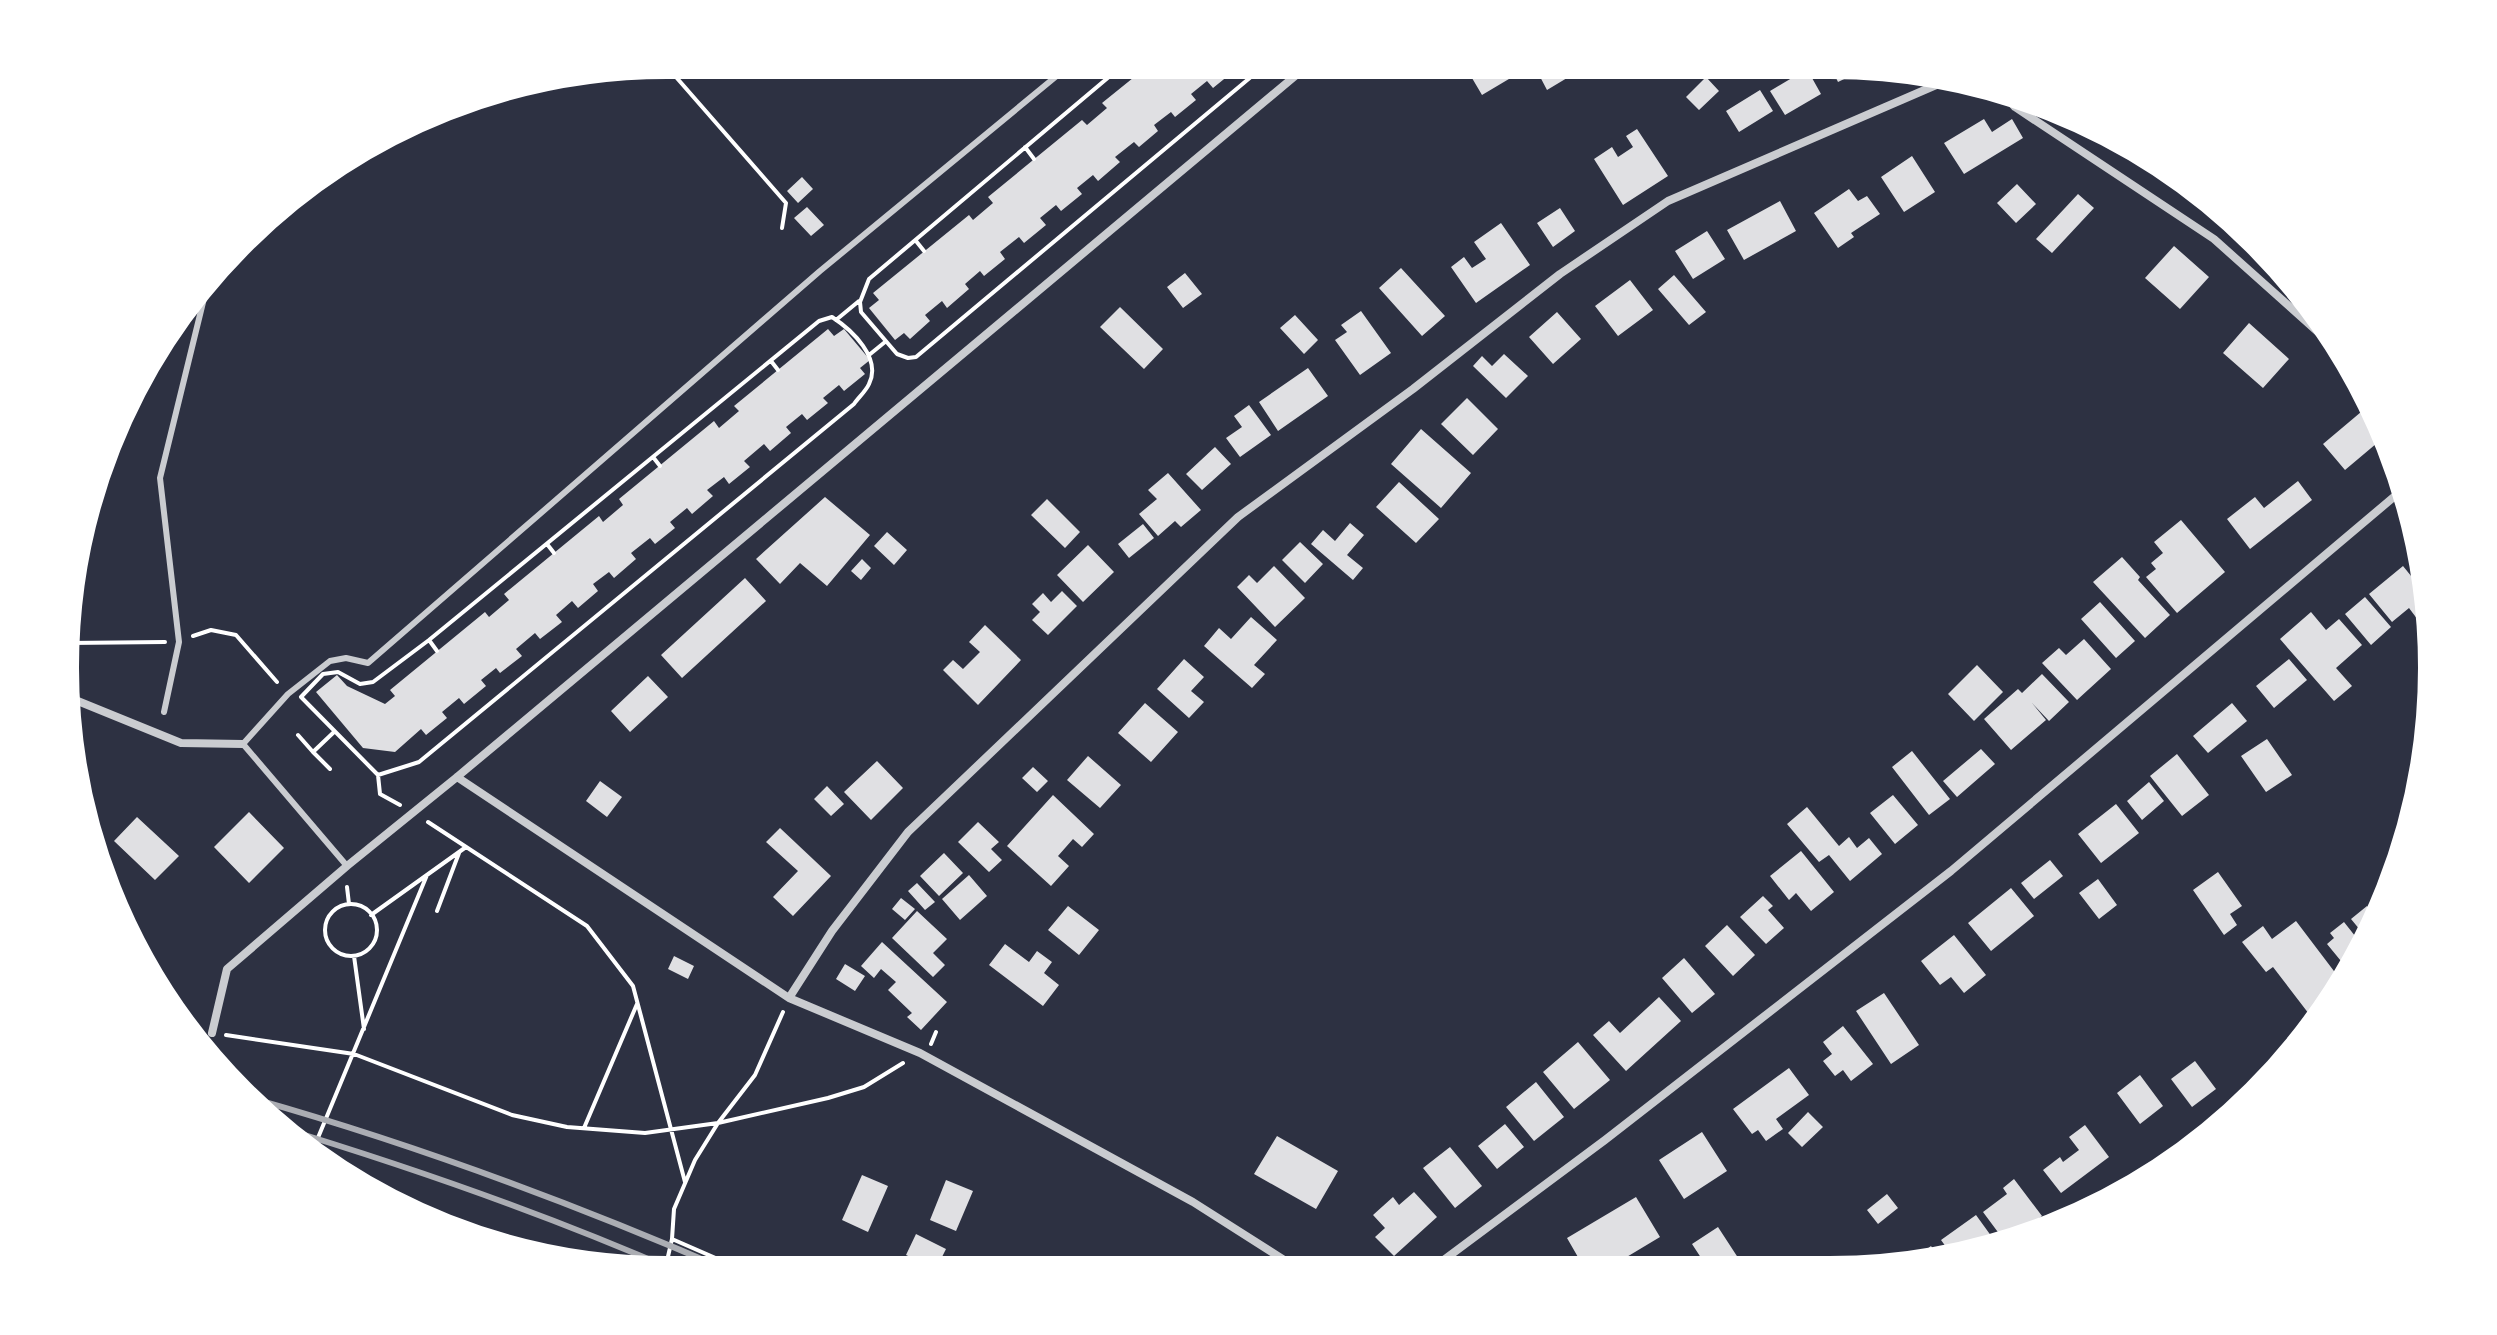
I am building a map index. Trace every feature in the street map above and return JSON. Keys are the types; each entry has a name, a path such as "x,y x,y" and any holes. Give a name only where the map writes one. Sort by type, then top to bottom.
{"street":[{"path":"212,1033 227,969 1297,74"},
{"path":"789,998 832,931 908,832 1238,517 1413,389 1560,274 1668,201 1939,84"},
{"path":"2011,102 2214,239 2320,334"},
{"path":"1442,1261 1605,1140 1951,871 2397,494"},
{"path":"75,700 181,743 243,744"},
{"path":"457,777 789,998 920,1053 1193,1202 1286,1261"}],"lane":[{"path":"347,866 243,744 288,694 330,661 346,658 368,663 808,281 1059,74"},
{"path":"164,712 179,642 160,478 204,297"}],"path":[{"path":"673,74 786,203 782,228"},
{"path":"836,320 860,299 869,279 1112,74"},
{"path":"860,299 861,312 885,342 897,354 916,357 1254,74"},
{"path":"1025,147 1034,159"},
{"path":"915,240 924,251"},
{"path":"378,775 419,762 854,404 869,384 873,367 869,355 846,326 832,317 819,321 429,640 373,682 360,684 338,672 323,674 301,697 378,775 380,794 587,926 633,986 685,1182"},
{"path":"869,355 885,342"},
{"path":"771,361 778,370"},
{"path":"653,457 660,466"},
{"path":"547,544 554,553"},
{"path":"429,640 437,651"},
{"path":"313,752 334,732"},
{"path":"298,735 330,769"},
{"path":"371,915 466,847"},
{"path":"437,911 460,851"},
{"path":"316,1145 331,1100 354,1054 427,875"},
{"path":"357,905 371,915 376,923 376,938 366,951 354,956 339,954 330,947 324,933 328,918 340,906 357,905"},
{"path":"354,956 364,1029"},
{"path":"667,1261 674,1209 695,1160 718,1123 755,1075 789,998"},
{"path":"584,1128 638,1002"},
{"path":"212,1033 354,1054 512,1115 584,1128 645,1133 718,1123 828,1098 864,1087 920,1053"},
{"path":"672,1239 722,1261"}],"building":[{"path":"1138,74 1230,74 1213,88 1207,81 1191,94 1196,100 1175,117 1171,112 1154,125 1158,131 1139,147 1134,142 1115,157 1120,162 1098,181 1093,175 1077,188 1082,194 1061,211 1056,205 1040,218 1046,225 1024,243 1019,237 1000,252 1005,259 984,276 980,271 965,284 969,289 947,308 942,301 925,315 930,321 910,339 904,333 895,340 869,308 879,300 873,293 969,215 973,220 993,203 988,197 1082,120 1087,125 1107,108 1102,103"},
{"path":"1470,74 1517,74 1482,95"},
{"path":"1539,74 1574,74 1547,90"},
{"path":"1799,74 1810,74 1821,94 1785,115 1770,91"},
{"path":"1834,74 1853,75 1838,82"},
{"path":"1706,77 1719,91 1699,110 1686,97"},
{"path":"1760,90 1773,111 1739,132 1726,111"},
{"path":"1984,119 1992,132 2012,119 2023,138 1964,174 1944,143"},
{"path":"1637,129 1668,176 1623,205 1594,159 1612,147 1618,157 1633,147 1626,136"},
{"path":"1912,156 1935,192 1904,212 1881,177"},
{"path":"802,177 813,189 798,203 787,191"},
{"path":"2017,184 2036,204 2016,223 1997,203"},
{"path":"1849,189 1858,201 1867,196 1880,214 1851,233 1854,237 1838,248 1814,213"},
{"path":"2078,194 2094,208 2052,253 2036,239"},
{"path":"1780,201 1796,231 1744,260 1727,230"},
{"path":"807,207 824,225 811,236 794,218"},
{"path":"1560,208 1575,231 1553,247 1537,223"},
{"path":"1501,223 1530,265 1476,303 1451,267 1464,257 1472,268 1486,259 1474,242"},
{"path":"1707,231 1725,259 1693,279 1675,251"},
{"path":"2174,246 2209,277 2180,309 2145,278"},
{"path":"1401,268 1445,316 1422,336 1379,288"},
{"path":"1185,273 1202,294 1183,308 1167,287"},
{"path":"1674,275 1706,312 1689,325 1658,289"},
{"path":"1630,280 1653,310 1618,336 1595,306"},
{"path":"1120,307 1163,349 1144,369 1100,327"},
{"path":"1361,311 1391,353 1360,375 1335,340 1347,332 1341,325"},
{"path":"1557,312 1581,339 1553,364 1529,337"},
{"path":"1295,315 1318,340 1304,354 1280,328"},
{"path":"2249,323 2289,359 2263,388 2223,353"},
{"path":"828,329 834,336 844,329 870,360 860,368 865,374 844,391 839,385 823,398 828,403 807,420 802,414 786,427 791,433 770,451 764,444 744,461 750,467 729,484 724,477 707,490 713,496 692,514 687,508 670,522 675,528 655,544 650,538 631,553 636,559 614,578 609,572 593,584 598,591 578,608 572,601 556,615 562,622 540,639 535,633 516,649 522,656 500,673 496,668 481,680 486,686 464,704 459,698 442,712 447,718 426,735 421,729 395,752 363,748 316,692 337,675 347,686 385,704 395,696 390,690 485,612 489,617 509,600 504,594 599,516 603,522 623,505 619,499 714,421 719,428 739,411 734,406"},
{"path":"1504,354 1528,376 1506,398 1473,366 1482,356 1492,366"},
{"path":"1308,368 1328,396 1278,431 1259,402"},
{"path":"1467,398 1498,429 1473,455 1441,424"},
{"path":"1249,405 1271,435 1240,457 1226,438 1242,427 1234,416"},
{"path":"2361,412 2379,442 2345,470 2323,444"},
{"path":"1421,429 1471,473 1441,508 1391,464"},
{"path":"1215,447 1231,464 1202,490 1186,474"},
{"path":"1168,473 1201,510 1181,527 1175,521 1158,536 1139,514 1157,499 1148,490"},
{"path":"2298,481 2312,500 2250,549 2227,519 2255,497 2264,508"},
{"path":"1399,482 1439,519 1416,543 1376,507"},
{"path":"825,497 870,535 827,586 800,563 780,584 756,559"},
{"path":"1047,499 1080,532 1065,548 1031,515"},
{"path":"2181,520 2225,572 2177,613 2146,577 2156,569 2151,563 2163,553 2154,542"},
{"path":"1350,523 1364,535 1347,555 1363,568 1353,580 1311,544 1323,530 1335,541"},
{"path":"1143,524 1154,538 1129,558 1118,544"},
{"path":"887,532 907,550 894,565 874,546"},
{"path":"1300,542 1323,564 1305,583 1282,560"},
{"path":"1088,545 1114,572 1083,602 1057,575"},
{"path":"2122,557 2170,615 2145,638 2093,582"},
{"path":"862,559 871,568 861,580 851,571"},
{"path":"1274,566 1305,598 1275,627 1237,587 1249,575 1257,583"},
{"path":"2403,566 2417,583 2421,618 2418,620 2409,608 2392,622 2369,594"},
{"path":"745,578 766,601 682,678 661,655"},
{"path":"1062,591 1077,606 1048,635 1032,620 1040,612 1032,604 1043,593 1051,602"},
{"path":"2365,597 2391,627 2371,645 2345,614"},
{"path":"2100,602 2135,641 2116,658 2081,619"},
{"path":"2311,612 2326,630 2339,619 2362,645 2336,668 2352,686 2334,701 2280,639"},
{"path":"1251,617 1277,640 1254,665 1265,674 1252,688 1204,646 1219,628 1231,639"},
{"path":"985,625 1021,660 978,705 943,670 953,660 963,669 980,652 969,642"},
{"path":"2084,639 2111,669 2077,700 2042,663 2059,648 2066,655"},
{"path":"1184,659 1204,677 1191,691 1204,702 1189,718 1157,689"},
{"path":"2289,659 2307,680 2274,708 2256,686"},
{"path":"1977,665 2003,692 1974,721 1948,694"},
{"path":"2042,674 2069,702 2049,721 2032,703 2046,720 2011,750 1984,719 2018,689 2022,693"},
{"path":"648,676 668,697 630,732 611,711"},
{"path":"1145,703 1178,732 1151,762 1118,733"},
{"path":"2232,703 2247,721 2208,753 2193,736"},
{"path":"2267,739 2292,775 2266,792 2241,756"},
{"path":"1981,749 1995,764 1957,797 1943,781"},
{"path":"1912,751 1950,799 1929,815 1892,767"},
{"path":"2177,754 2209,795 2182,816 2150,776"},
{"path":"1088,756 1121,785 1100,808 1067,780"},
{"path":"877,761 903,788 871,820 844,792"},
{"path":"1033,767 1048,781 1037,792 1022,778"},
{"path":"600,781 622,797 607,817 586,801"},
{"path":"2149,782 2164,801 2142,820 2127,801"},
{"path":"827,786 844,804 831,816 814,799"},
{"path":"1053,795 1094,834 1082,847 1073,839 1058,856 1069,866 1051,886 1007,846"},
{"path":"1893,795 1918,825 1895,844 1870,813"},
{"path":"2116,804 2139,833 2101,863 2078,834"},
{"path":"1807,807 1839,846 1849,837 1857,848 1869,838 1882,854 1850,881 1829,855 1819,862 1787,824"},
{"path":"249,812 284,848 249,883 214,847"},
{"path":"137,817 179,856 155,880 114,841"},
{"path":"978,822 999,842 991,849 1002,860 989,872 958,842"},
{"path":"780,828 831,876 793,916 773,897 798,871 766,842"},
{"path":"1801,851 1834,892 1811,911 1796,893 1789,900 1770,876"},
{"path":"944,853 963,873 939,896 920,876"},
{"path":"2050,860 2063,876 2034,899 2021,883"},
{"path":"2218,872 2242,906 2230,914 2237,925 2224,935 2193,890"},
{"path":"969,875 987,896 960,920 942,899"},
{"path":"2098,879 2117,905 2099,919 2079,893"},
{"path":"917,883 935,902 925,910 908,891"},
{"path":"2011,888 2034,916 1991,951 1968,923"},
{"path":"1763,896 1773,906 1768,910 1784,928 1766,944 1740,917"},
{"path":"901,898 915,909 905,920 892,909"},
{"path":"1068,906 1099,930 1079,955 1048,930"},
{"path":"2367,906 2371,911 2361,931 2351,919"},
{"path":"917,911 947,939 933,953 945,965 933,977 892,938"},
{"path":"2296,921 2337,975 2309,1014 2273,967 2266,972 2242,942 2263,926 2272,939"},
{"path":"2344,922 2357,939 2343,964 2327,944 2334,938 2330,933"},
{"path":"1727,925 1755,955 1733,976 1705,946"},
{"path":"1954,935 1986,975 1964,993 1951,977 1940,985 1921,961"},
{"path":"882,942 947,1002 921,1030 907,1017 912,1013 888,990 896,982 881,969 874,978 861,966"},
{"path":"1005,944 1029,962 1037,951 1052,962 1044,973 1059,985 1043,1006 989,965"},
{"path":"674,956 694,966 688,979 668,969"},
{"path":"1684,958 1715,994 1692,1013 1662,978"},
{"path":"845,964 865,976 855,991 836,979"},
{"path":"1884,993 1919,1045 1891,1064 1856,1011"},
{"path":"1659,997 1681,1021 1626,1071 1593,1035 1609,1021 1620,1033"},
{"path":"1843,1026 1873,1064 1851,1081 1843,1070 1835,1076 1823,1061 1832,1054 1823,1042"},
{"path":"1578,1042 1610,1080 1574,1109 1543,1072"},
{"path":"2195,1061 2216,1089 2192,1107 2171,1079"},
{"path":"1789,1068 1809,1095 1776,1119 1783,1129 1766,1141 1758,1130 1752,1134 1733,1109"},
{"path":"2140,1075 2163,1106 2140,1124 2117,1093"},
{"path":"1536,1082 1564,1117 1534,1141 1506,1107"},
{"path":"1808,1112 1823,1127 1802,1147 1788,1133"},
{"path":"1505,1124 1524,1147 1497,1169 1478,1146"},
{"path":"2085,1125 2109,1157 2061,1193 2043,1170 2060,1157 2063,1162 2079,1150 2069,1137"},
{"path":"1702,1132 1727,1171 1684,1199 1659,1160"},
{"path":"1277,1136 1338,1171 1316,1209 1254,1174"},
{"path":"1450,1147 1482,1186 1455,1208 1423,1168"},
{"path":"862,1175 888,1186 868,1232 842,1220"},
{"path":"2014,1179 2042,1216 2027,1227 2001,1236 1983,1212 2007,1194 2003,1188"},
{"path":"946,1180 973,1191 956,1231 930,1220"},
{"path":"1414,1192 1437,1217 1394,1256 1375,1237 1385,1228 1373,1215 1393,1197 1399,1205"},
{"path":"1887,1194 1898,1208 1878,1224 1867,1210"},
{"path":"1636,1197 1660,1237 1620,1261 1580,1261 1567,1238"},
{"path":"1976,1215 1993,1238 1948,1249 1941,1240"},
{"path":"1718,1227 1740,1261 1703,1261 1692,1244"},
{"path":"916,1234 946,1249 940,1261 919,1261 906,1255"},
{"path":"1931,1246 1935,1252 1921,1254"}],"railway":[{"path":"263,1102 490,1175 706,1261"},
{"path":"301,1134 479,1193 651,1261"}]}
